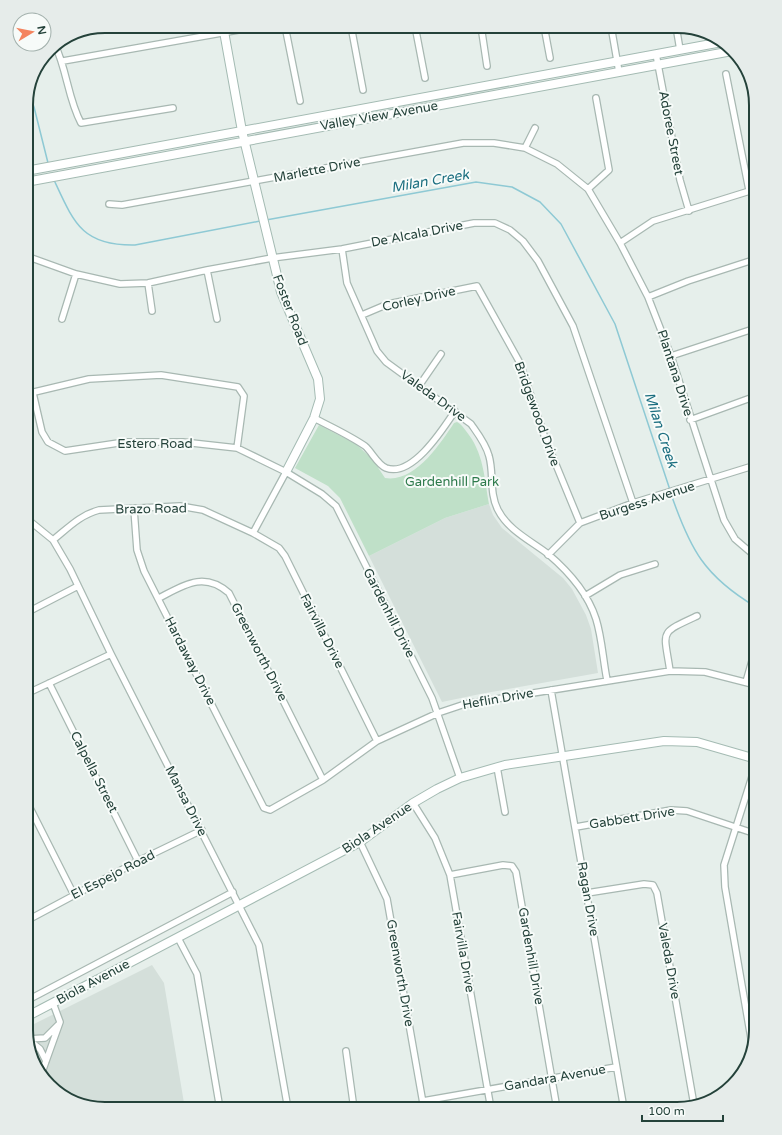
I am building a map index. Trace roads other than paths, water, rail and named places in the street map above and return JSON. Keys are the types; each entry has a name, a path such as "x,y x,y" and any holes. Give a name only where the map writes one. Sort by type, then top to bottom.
{"main road":[{"name":"Foster Road","path":"224,33 253,182 281,292 318,379 320,399 314,418 286,472"},
{"name":"Valley View Avenue","path":"33,169 714,44"},
{"name":"Valley View Avenue","path":"33,181 726,52"},
{"name":"Biola Avenue","path":"33,1013 360,842 414,803 436,789 460,778 497,767 664,741 681,740 697,742 749,757"}],"street":[{"path":"63,61 208,33"},
{"path":"287,33 300,101"},
{"path":"352,33 363,90"},
{"path":"416,33 425,78"},
{"path":"482,33 487,66"},
{"path":"545,33 550,58"},
{"path":"612,33 619,72"},
{"path":"677,33 680,50"},
{"path":"58,51 63,61 76,114 81,123 173,108"},
{"name":"Adoree Street","path":"656,54 680,180 689,211"},
{"path":"620,243 652,221 689,211 749,190 726,74"},
{"path":"588,189 609,170 596,98"},
{"path":"525,148 535,128"},
{"name":"Marlette Drive","path":"109,204 122,205 463,142 494,143 525,148 557,164 588,189"},
{"name":"Plantana Drive","path":"588,189 620,243 648,297 671,356 690,420 728,526 735,538 749,551"},
{"name":"De Alcala Drive","path":"33,259 76,274 120,284 148,283 272,258 342,249 474,222 495,223 515,233 523,241 538,261 573,326 633,503"},
{"name":"Valeda Drive","path":"342,249 347,283 377,351 386,362 471,424 481,438 489,456 494,496 498,510 514,529 548,555 568,573 585,596 596,620 606,680"},
{"path":"648,297 688,281 749,261"},
{"path":"207,270 217,319"},
{"path":"62,319 76,274"},
{"path":"148,283 152,311"},
{"name":"Corley Drive","path":"362,315 388,304 477,286"},
{"name":"Bridgewood Drive","path":"477,286 520,363 545,438 580,523"},
{"path":"671,356 749,330"},
{"path":"419,386 441,354"},
{"path":"33,393 89,379 161,375 238,387 244,396 237,448"},
{"name":"Estero Road","path":"33,393 42,432 48,442 65,451 125,442 183,442 237,448 286,472"},
{"path":"690,420 749,399"},
{"path":"314,418 366,447 384,467 393,470 402,467 423,455 438,437 455,411"},
{"name":"Burgess Avenue","path":"548,555 580,523 633,503 711,480 749,466"},
{"name":"Foster Road","path":"253,533 286,472"},
{"name":"Gardenhill Drive","path":"286,472 322,494 336,506 438,713 460,778"},
{"name":"Brazo Road","path":"53,540 80,517 99,510 180,506 203,510 253,533"},
{"name":"Hardaway Drive","path":"134,509 137,550 144,571 264,808"},
{"name":"Mansa Drive","path":"33,524 53,540 78,586 259,945 287,1102"},
{"name":"Fairvilla Drive","path":"253,533 279,548 285,556 377,741"},
{"path":"585,596 620,576 655,564"},
{"name":"Greenworth Drive","path":"159,598 186,584 198,581 210,581 222,586 229,593 323,780"},
{"path":"33,608 78,586"},
{"path":"670,671 665,637 669,629 697,616"},
{"path":"33,691 111,654"},
{"name":"Heflin Drive","path":"264,808 270,810 323,780 377,741 438,713 466,704 606,680 670,671 705,672 749,683"},
{"path":"746,682 749,671"},
{"name":"Calpella Street","path":"49,683 138,861"},
{"name":"Ragan Drive","path":"551,690 623,1102"},
{"path":"497,767 505,812"},
{"path":"749,784 734,827 724,865 725,887 749,1027"},
{"name":"Fairvilla Drive","path":"414,803 435,838 450,874 490,1102"},
{"name":"Gabbett Drive","path":"576,827 671,810 687,811 749,832"},
{"path":"33,814 74,895"},
{"name":"El Espejo Road","path":"33,917 138,861 202,830"},
{"name":"Greenworth Drive","path":"360,842 387,899 423,1101"},
{"name":"Gardenhill Drive","path":"450,874 504,865 512,866 516,872 556,1102"},
{"name":"Valeda Drive","path":"587,893 644,884 653,885 655,889 693,1100"},
{"name":"Biola Avenue","path":"33,997 233,892"},
{"path":"178,938 197,974 219,1102"},
{"path":"44,1067 52,1048 59,1024 59,1019 53,1003"},
{"path":"34,1039 45,1038 59,1024"},
{"path":"34,1044 40,1049 46,1061"},
{"path":"346,1051 353,1102"},
{"name":"Gandara Avenue","path":"423,1101 616,1067"}],"waterway":[{"name":"Milan Creek","path":"33,104 48,163"},
{"name":"Milan Creek","path":"54,180 74,220 82,229 91,236 103,241 117,244 135,245 260,221"},
{"name":"Milan Creek","path":"266,220 476,182 512,187 540,202 561,224 615,324 670,490"},
{"name":"Milan Creek","path":"671,494 685,530 701,560 723,584 749,603"}],"park label":[{"name":"Gardenhill Park","path":"452,482"}]}
